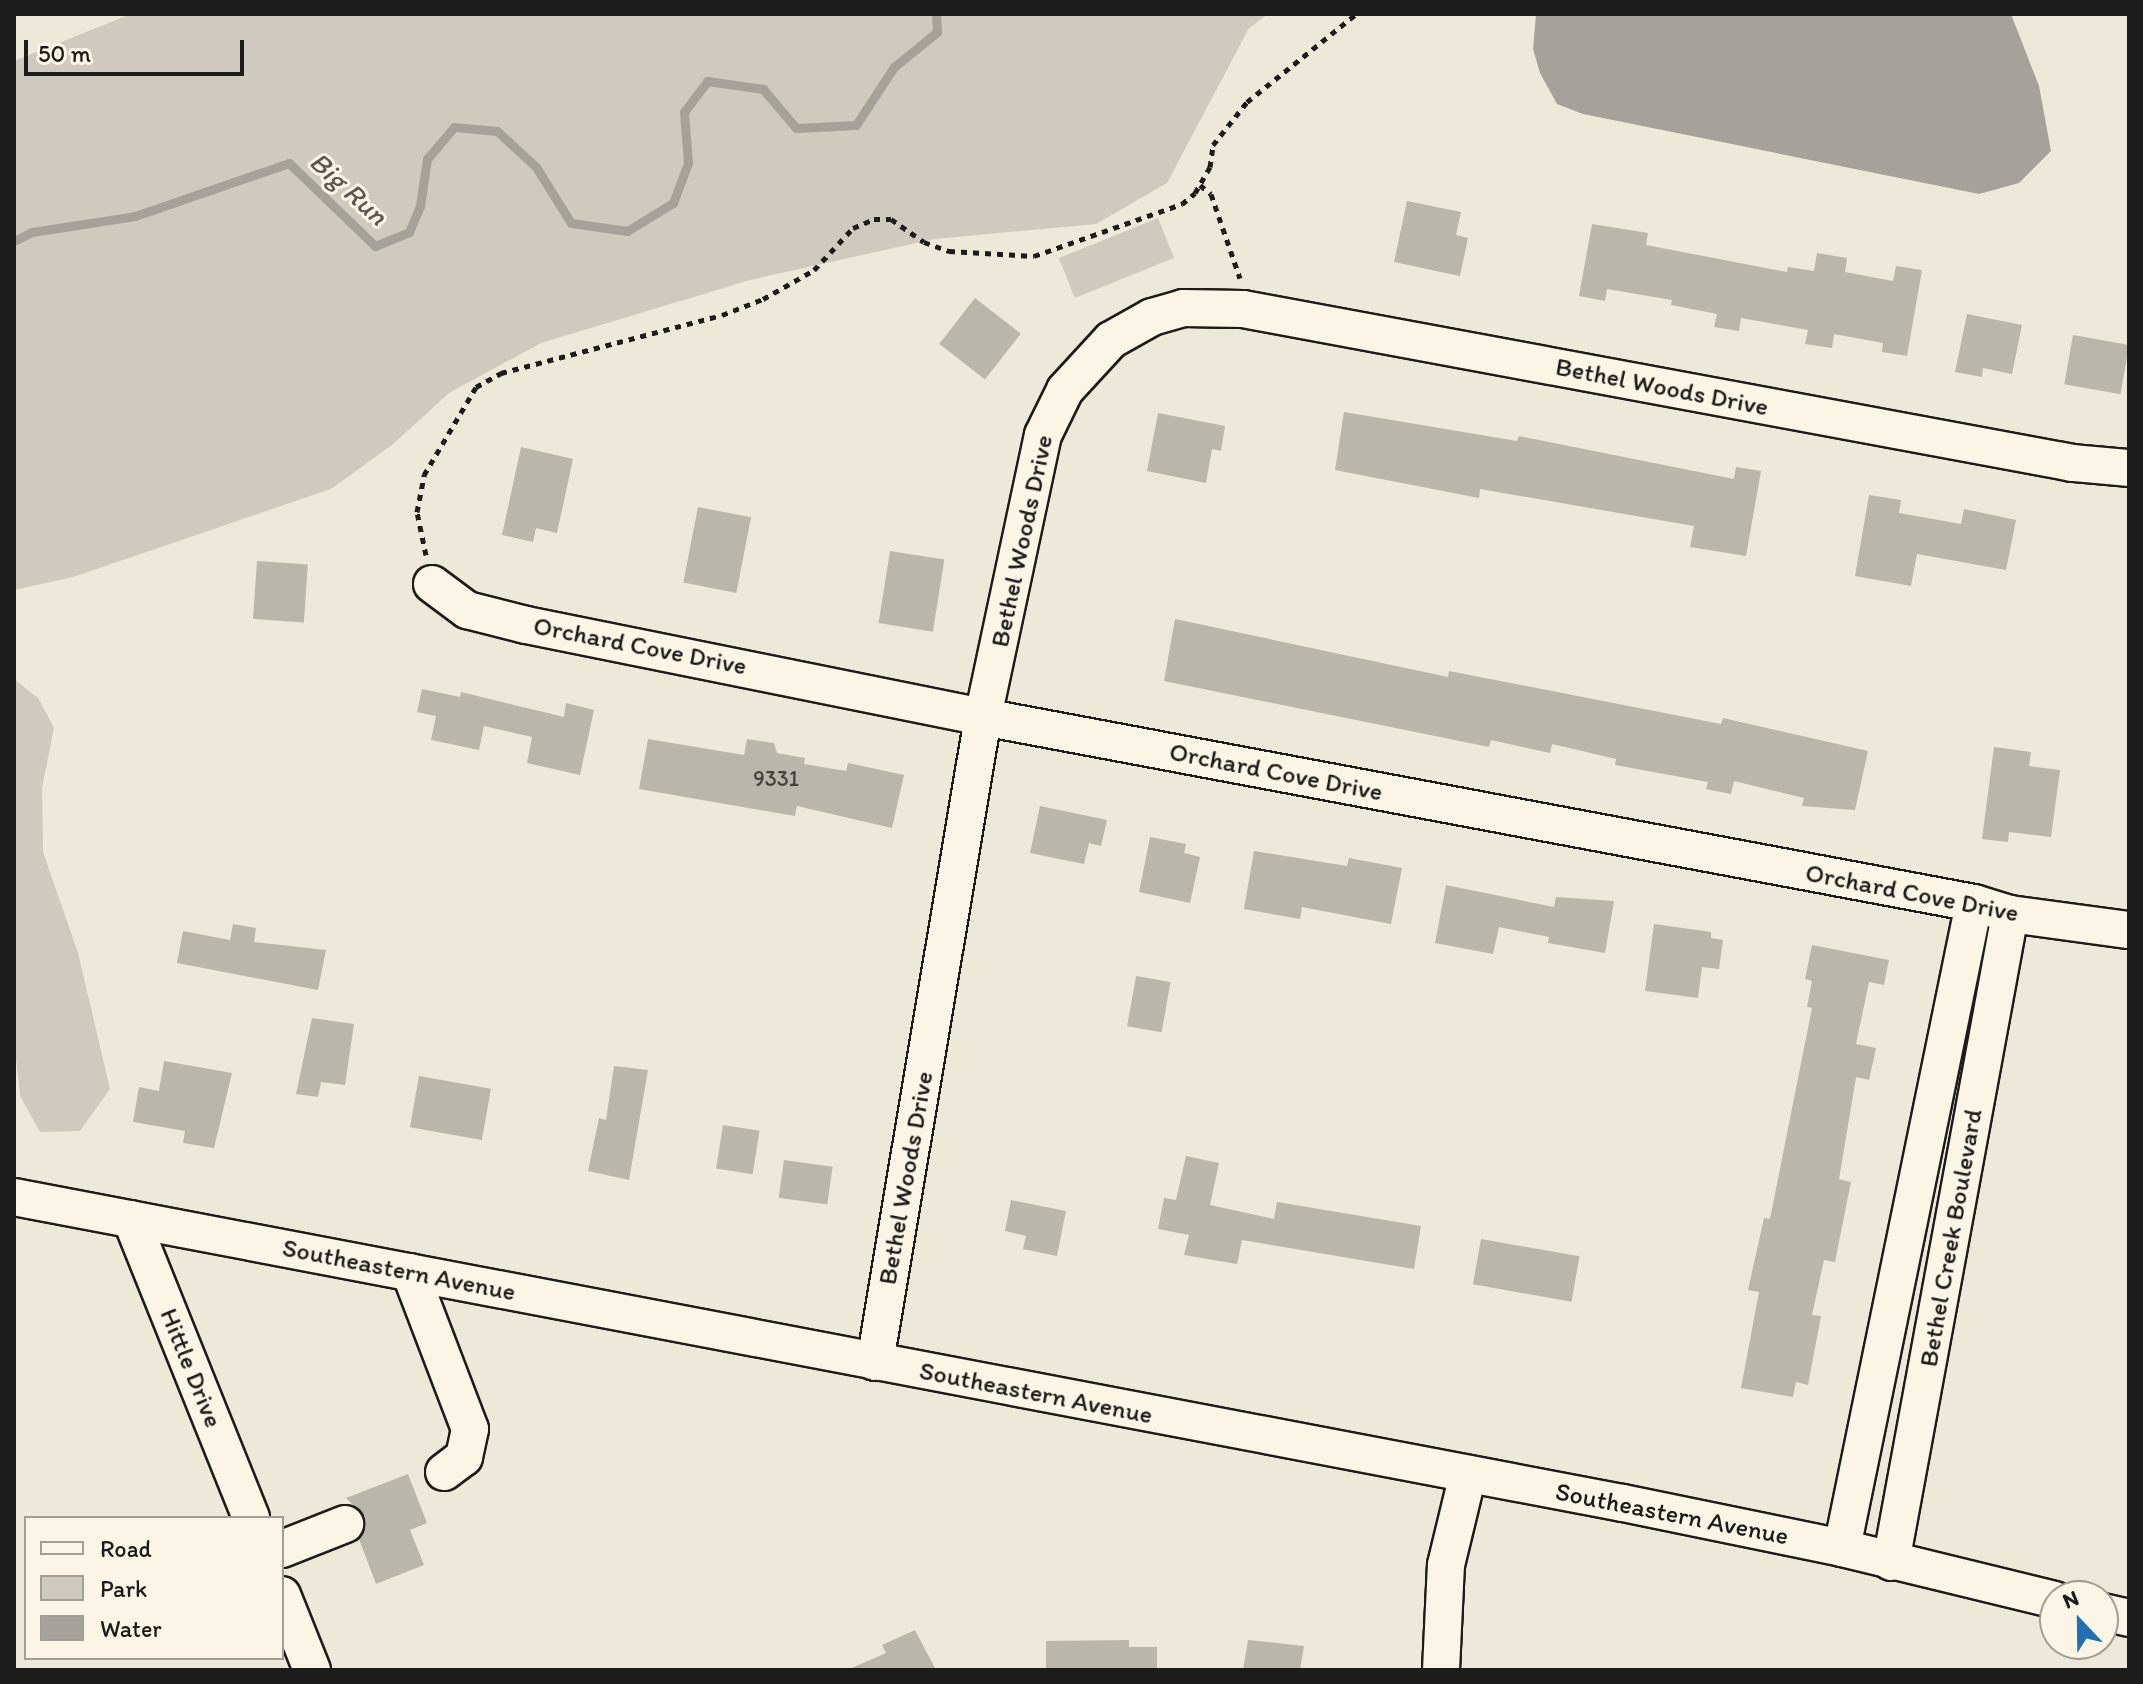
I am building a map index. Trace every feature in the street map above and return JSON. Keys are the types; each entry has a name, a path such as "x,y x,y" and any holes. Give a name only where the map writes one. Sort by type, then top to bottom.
{"street":[{"name":"Bethel Woods Drive","path":"875,1362 983,717 1043,435 1054,406 1094,355 1131,327 1183,308 1251,310 2073,463 2129,468"},
{"name":"Orchard Cove Drive","path":"432,584 467,610 526,625 983,717 1974,903 2010,914 2129,930"},
{"name":"Bethel Creek Boulevard","path":"1842,1548 1974,903"},
{"name":"Bethel Creek Boulevard","path":"1891,1562 2010,914"},
{"path":"1926,1139 1967,1151"},
{"name":"Southeastern Avenue","path":"14,1197 1468,1474 1842,1548 2039,1596"},
{"name":"Hittle Drive","path":"131,1219 250,1516"},
{"path":"410,1272 470,1429 464,1457 444,1472"},
{"path":"1889,1327 1932,1336"},
{"path":"1441,1670 1446,1565 1468,1474"},
{"path":"284,1548 345,1524"},
{"path":"284,1600 312,1670"}],"path":[{"path":"432,584 417,512 424,475 476,387 501,373 722,315 763,299 814,270 853,228 874,219 891,219 924,242 949,251 1034,256 1182,204 1200,185 1213,145 1247,102 1356,14"},
{"path":"1200,185 1211,194 1251,310"}],"green space":[{"path":"131,14 1268,14 1249,28 1167,183 1096,224 934,239 750,280 541,343 449,393 392,445 331,489 73,577 14,590 14,61"},
{"path":"1158,218 1174,258 1075,298 1059,258"},
{"path":"14,679 38,698 54,728 42,788 43,852 78,953 110,1089 80,1131 40,1132 20,1096 14,1039"}],"water":[{"path":"1536,14 2011,14 2039,86 2051,151 2019,183 1979,194 1583,114 1557,104 1540,73 1533,49"}],"building":[{"path":"1407,201 1461,212 1456,235 1468,238 1460,276 1394,262"},
{"path":"1592,224 1648,233 1646,245 1787,272 1788,267 1814,271 1817,253 1847,258 1845,272 1893,281 1896,266 1922,270 1907,356 1882,352 1883,343 1834,334 1832,348 1805,344 1808,330 1741,318 1739,331 1714,327 1717,314 1671,305 1672,300 1607,289 1605,301 1579,296"},
{"path":"975,298 1021,334 985,379 939,344"},
{"path":"1967,314 2022,325 2012,374 1983,368 1982,377 1955,372"},
{"path":"2073,335 2129,345 2120,394 2064,384"},
{"path":"1344,412 1517,441 1519,436 1734,479 1736,467 1761,471 1746,556 1690,547 1694,526 1480,489 1479,498 1335,470"},
{"path":"1158,413 1225,426 1221,451 1212,449 1206,483 1147,471"},
{"path":"521,447 573,459 557,533 536,528 533,542 502,535"},
{"path":"1869,495 1901,500 1899,513 1961,524 1964,509 2016,520 2006,570 1917,554 1911,586 1855,576"},
{"path":"698,507 751,517 736,593 683,583"},
{"path":"890,551 944,560 933,632 879,623"},
{"path":"257,561 308,565 304,622 253,619"},
{"path":"1175,619 1448,677 1449,671 1721,724 1723,718 1868,751 1855,810 1802,806 1804,798 1734,781 1731,794 1706,789 1708,782 1615,765 1616,759 1552,744 1550,753 1491,740 1489,747 1164,681"},
{"path":"422,689 460,697 461,692 564,717 566,703 594,710 580,775 527,763 532,737 484,726 479,750 431,740 436,716 417,712"},
{"path":"648,739 744,755 747,739 774,743 777,753 805,758 804,764 846,771 848,763 904,775 892,828 797,806 795,816 639,789"},
{"path":"1994,747 2031,752 2029,766 2060,770 2051,837 2009,832 2008,842 1982,839"},
{"path":"1040,806 1107,820 1101,846 1089,843 1084,864 1030,853"},
{"path":"1150,837 1186,844 1184,853 1200,857 1190,903 1139,892"},
{"path":"1254,851 1347,866 1349,858 1402,868 1391,924 1302,907 1300,919 1244,909"},
{"path":"1446,885 1554,907 1556,897 1614,901 1605,953 1548,943 1549,937 1499,927 1493,954 1435,943"},
{"path":"233,924 256,928 254,942 326,950 318,990 177,963 183,931 230,940"},
{"path":"1654,924 1711,932 1711,938 1723,940 1719,969 1702,967 1698,998 1645,991"},
{"path":"1812,945 1889,960 1884,985 1869,982 1856,1044 1876,1048 1869,1080 1856,1077 1839,1179 1851,1182 1835,1262 1824,1260 1812,1315 1821,1316 1808,1385 1796,1382 1793,1397 1741,1388 1759,1292 1748,1290 1764,1218 1770,1219 1812,1008 1807,1007 1812,981 1805,979"},
{"path":"1136,976 1170,982 1162,1032 1127,1026"},
{"path":"312,1018 354,1024 345,1085 321,1082 318,1097 296,1094"},
{"path":"164,1061 232,1073 214,1148 183,1143 185,1131 133,1122 139,1087 159,1091"},
{"path":"614,1066 648,1070 629,1180 588,1171 599,1118 606,1120"},
{"path":"419,1076 491,1089 482,1140 410,1127"},
{"path":"723,1125 760,1131 753,1174 716,1168"},
{"path":"1186,1156 1219,1163 1210,1205 1274,1219 1277,1202 1421,1226 1414,1269 1242,1240 1237,1264 1184,1255 1189,1235 1158,1229 1164,1198 1176,1200"},
{"path":"784,1160 833,1167 827,1204 779,1198"},
{"path":"1011,1200 1066,1211 1057,1256 1023,1249 1026,1236 1005,1231"},
{"path":"1481,1239 1579,1256 1571,1302 1473,1284"},
{"path":"408,1474 427,1523 410,1530 424,1565 376,1584 359,1539 365,1517 346,1498"},
{"path":"915,1630 936,1670 847,1670 886,1653 882,1645"},
{"path":"1129,1640 1129,1647 1157,1647 1157,1670 1046,1670 1046,1641"},
{"path":"1248,1640 1304,1646 1300,1670 1243,1670"}],"waterway":[{"name":"Big Run","path":"14,241 32,232 135,216 289,163 375,246 409,232 420,206 427,159 454,127 497,131 536,167 571,223 627,231 673,203 688,163 684,112 707,81 763,89 796,128 856,125 894,67 937,32 936,14"}]}
